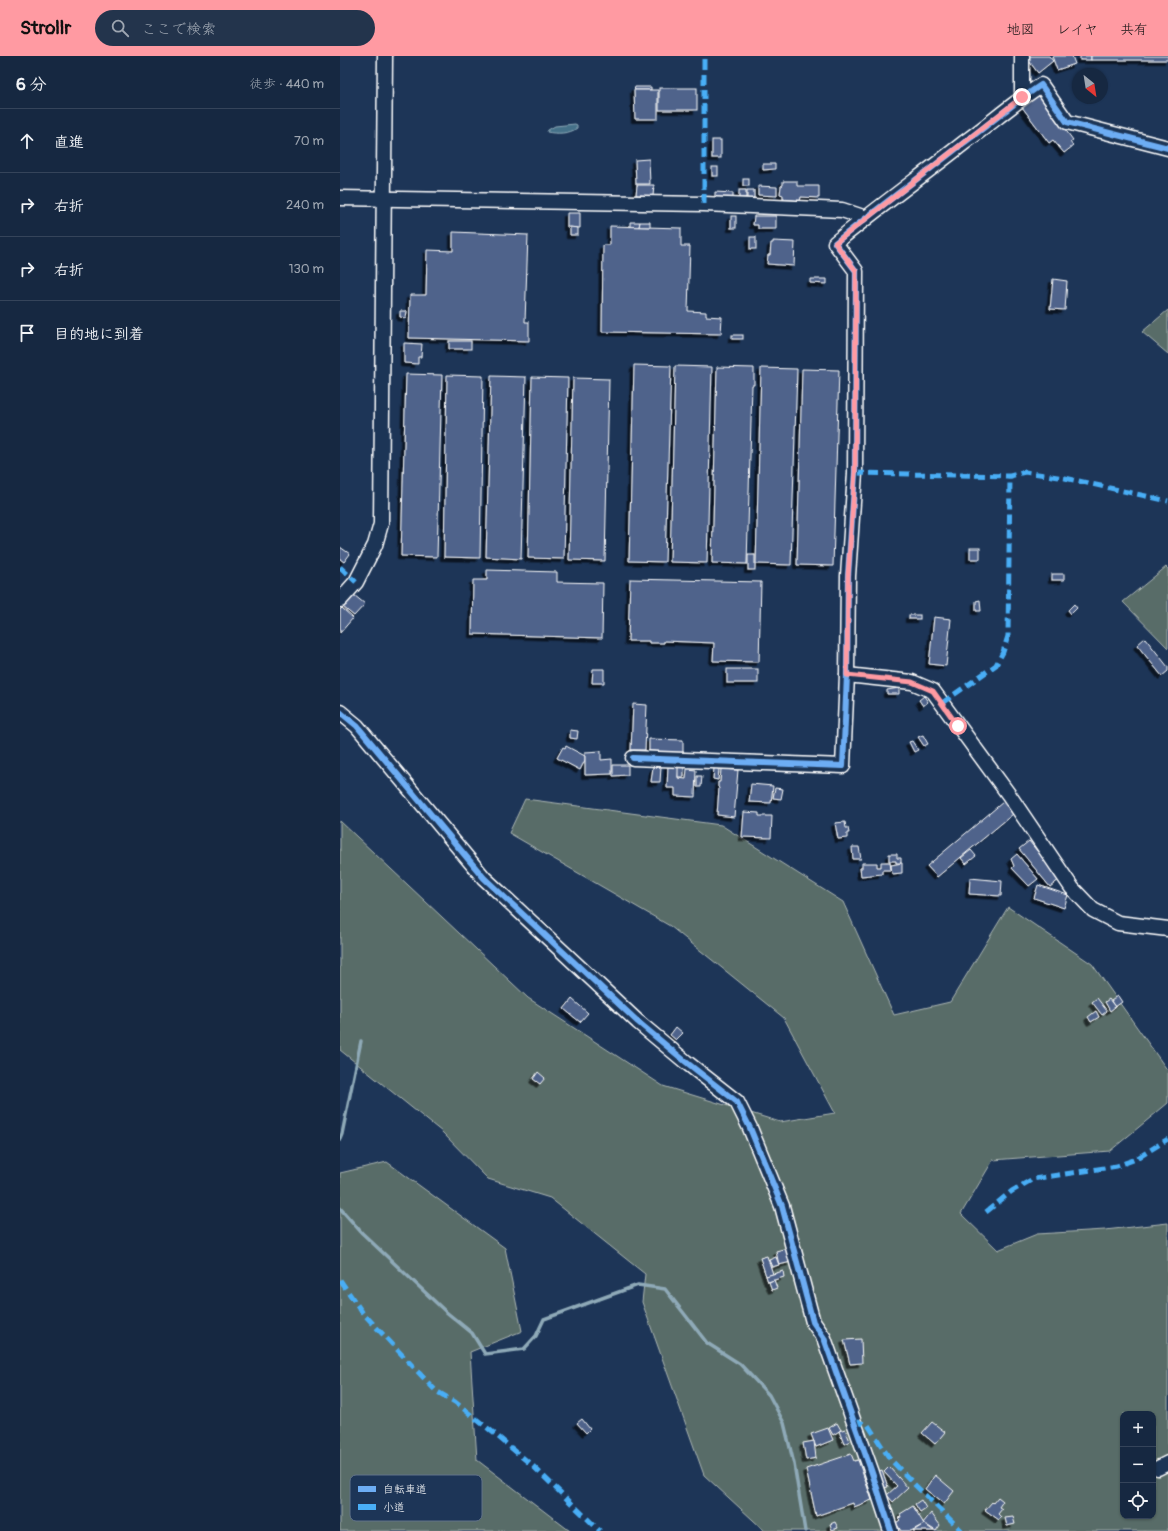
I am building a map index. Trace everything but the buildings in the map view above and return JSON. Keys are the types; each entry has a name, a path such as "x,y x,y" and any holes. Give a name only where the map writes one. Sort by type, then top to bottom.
{"street":[{"path":"340,600 356,582 375,545 381,524 386,56"},
{"path":"1022,56 1022,97"},
{"path":"633,758 843,766 847,675 848,576 855,472 856,271 835,243 1000,116 1022,97 1041,85 1067,122 1168,148"},
{"path":"340,198 719,204 842,210 866,218"},
{"path":"847,675 912,682 933,691 1008,794 1072,888 1093,910 1118,923 1168,929"},
{"path":"340,712 357,726 484,878 638,1022 737,1102 750,1128 782,1206 813,1322 824,1338 891,1531"}],"green space":[{"path":"1168,310 1168,354 1142,332"},
{"path":"1166,567 1168,569 1168,648 1123,602"},
{"path":"525,799 721,825 843,902 894,1015 950,1002 1008,907 1092,964 1168,1071 1168,1103 1110,1151 993,1160 961,1214 998,1250 1037,1234 1105,1230 1168,1223 1168,1531 765,1531 704,1475 642,1302 645,1274 550,1198 488,1179 442,1132 340,1050 340,821 528,998 663,1086 780,1122 835,1113 784,1018 670,926 509,833"},
{"path":"387,1162 505,1248 522,1331 470,1352 477,1460 570,1531 340,1531 340,1173"}],"water":[{"path":"577,125 577,128 571,131 559,133 547,132 555,126"}],"waterway":[{"path":"340,1139 361,1041"},
{"path":"340,1208 362,1233 445,1311 472,1333 485,1354 524,1349 536,1336 544,1319 638,1285 665,1289 707,1343 740,1364 769,1395 784,1423 794,1464 805,1531"}],"marked path":[{"path":"704,56 704,204"},
{"path":"855,473 1010,476 1025,472 1065,478 1168,501"},
{"path":"942,703 996,665 1003,652 1008,636 1010,476"},
{"path":"340,567 356,582"},
{"path":"986,1212 1012,1191 1033,1179 1117,1166 1136,1159 1168,1139"},
{"path":"340,1280 362,1312 436,1391 455,1402 534,1467 600,1531"},
{"path":"854,1421 868,1425 890,1459 962,1531"}],"cycle path":[{"path":"633,758 843,766 847,675 848,576 855,473 856,271 835,243 1012,105 1041,85 1067,122 1168,148"},
{"path":"340,712 357,726 484,878 638,1022 737,1102 750,1128 782,1206 813,1322 824,1338 891,1531"}],"route":[{"path":"958,726 933,691 912,682 847,675 848,576 855,472 856,271 835,243 1013,106 1022,97"}]}
